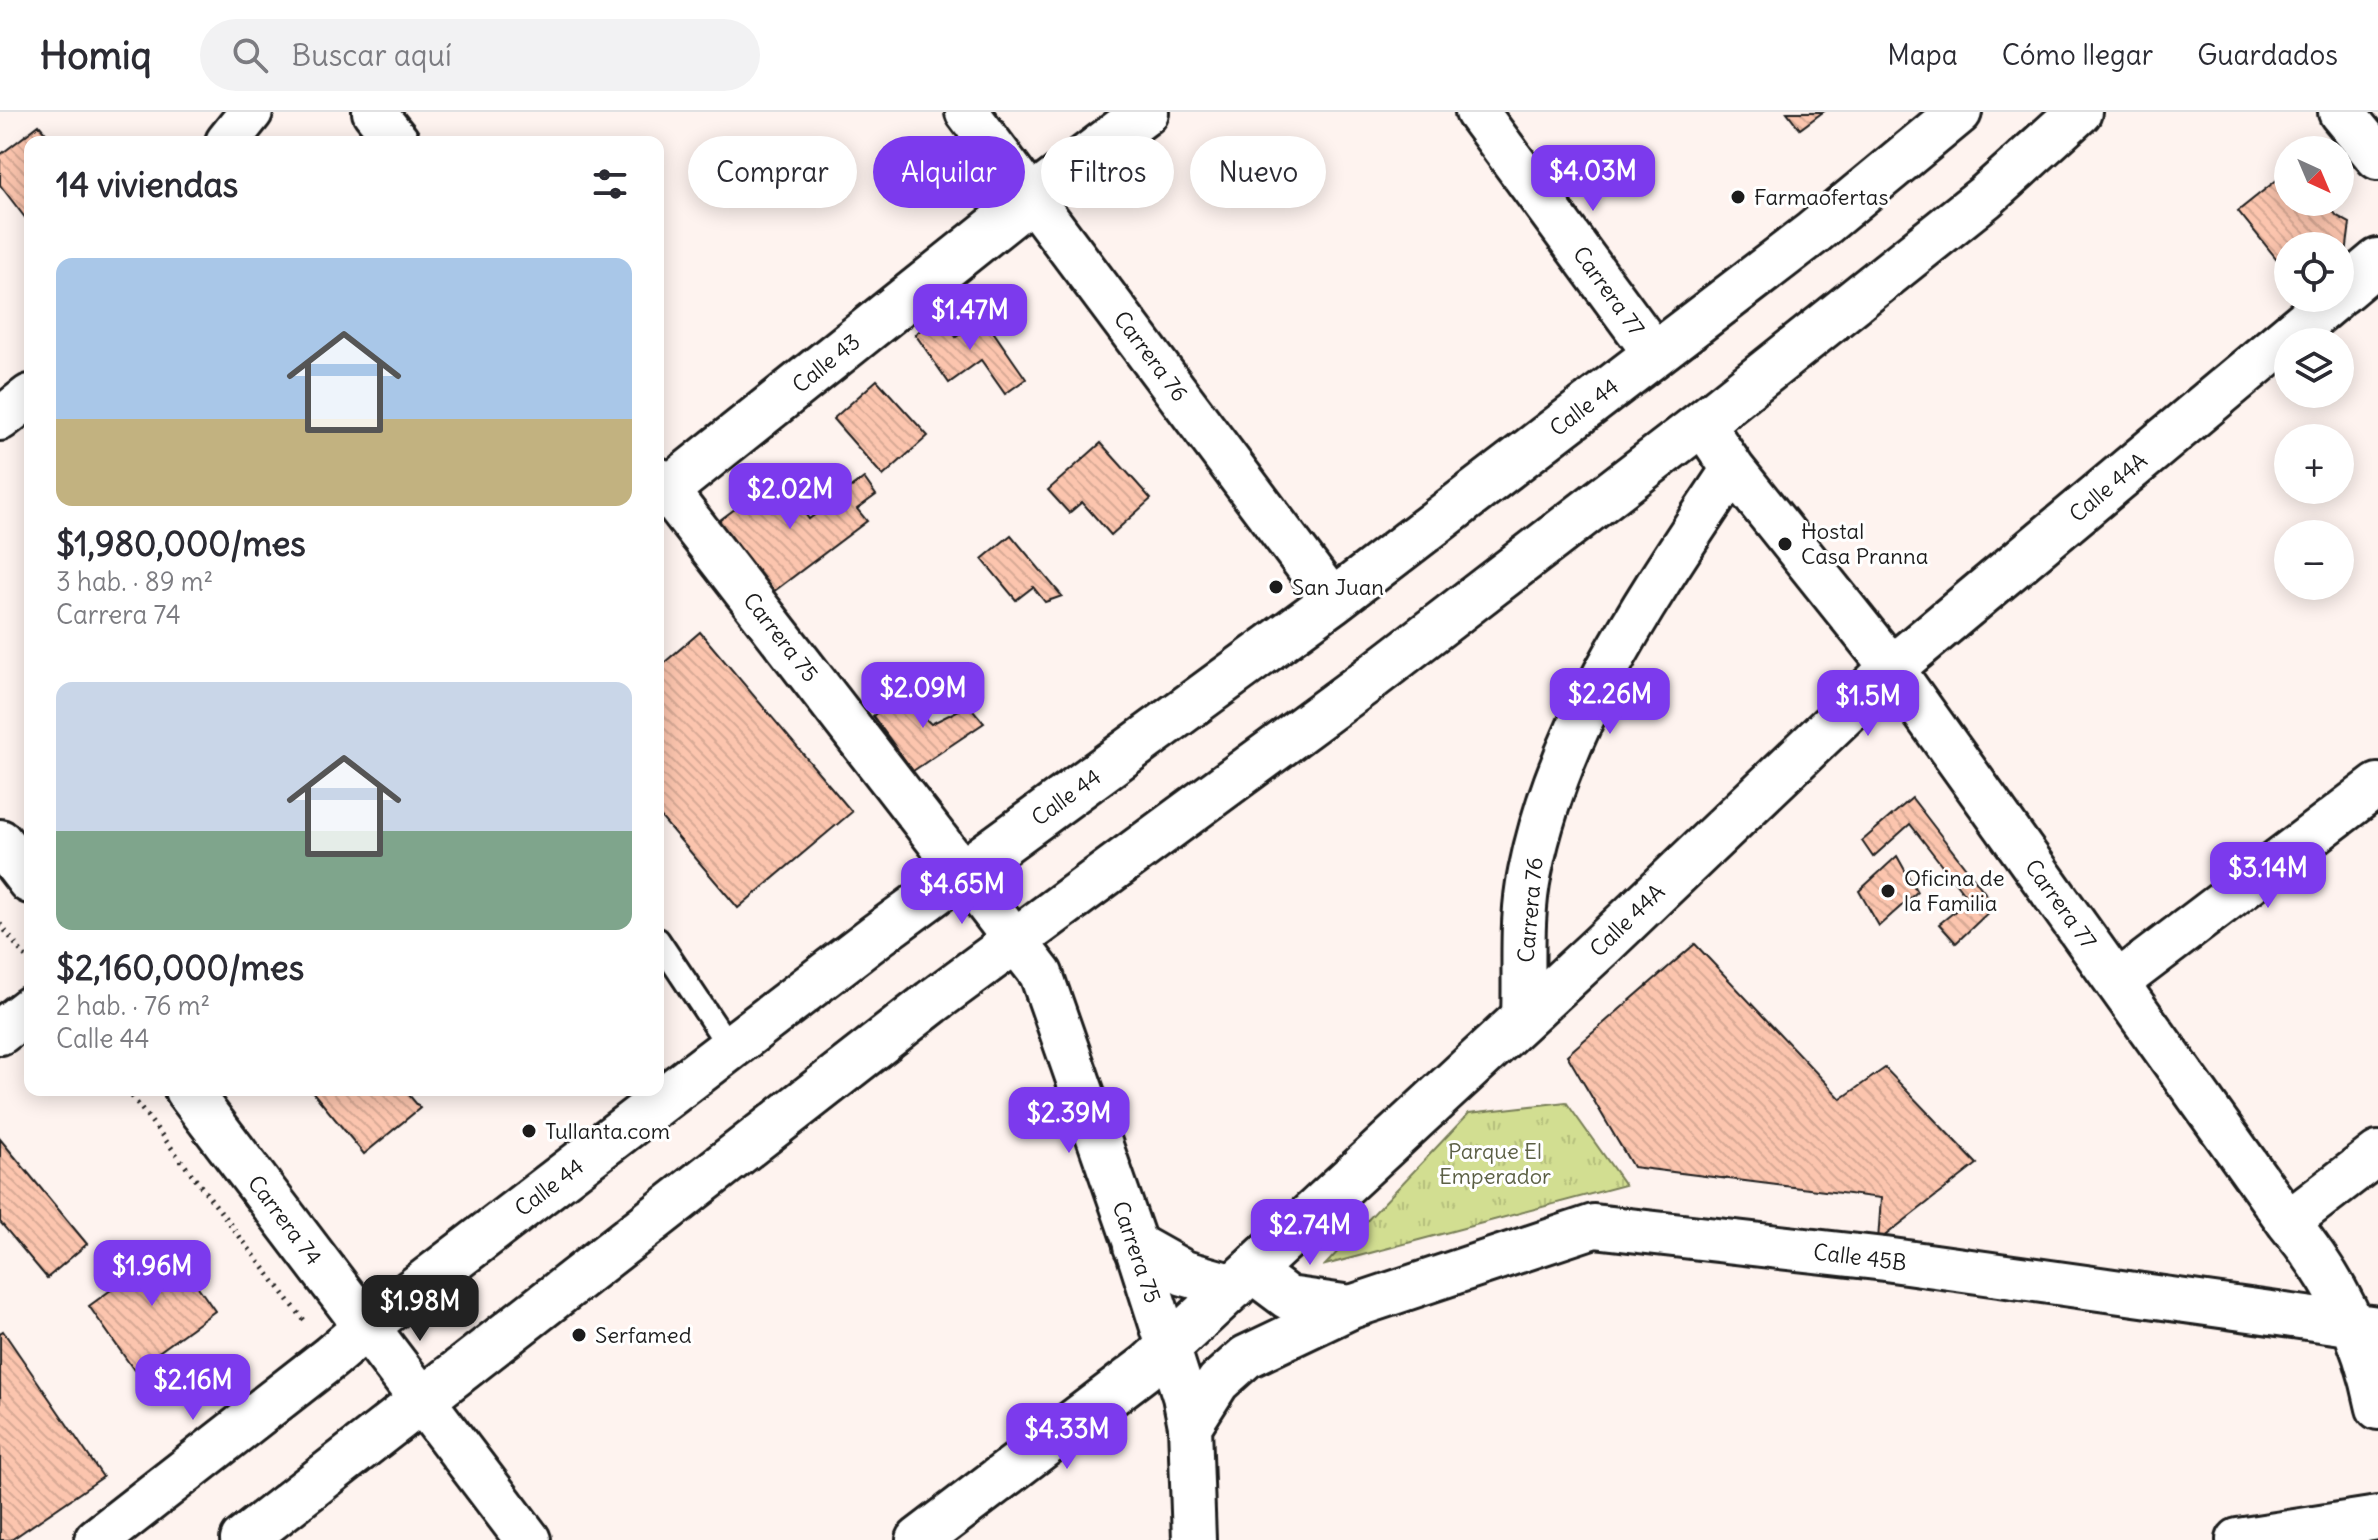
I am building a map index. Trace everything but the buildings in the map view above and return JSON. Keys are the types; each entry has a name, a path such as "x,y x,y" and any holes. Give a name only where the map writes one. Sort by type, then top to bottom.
{"main road":[{"name":"Calle 43","path":"664,487 1146,112"},
{"name":"Calle 44","path":"97,1540 366,1327 730,1048 962,872 1333,601 1813,233 1959,112"},
{"path":"243,1540 1014,939 1363,684 1702,423 1985,197 2079,112"},
{"path":"2341,112 2378,157"},
{"path":"2354,281 2378,261"},
{"name":"Calle 44A","path":"919,1540 1148,1366 1523,1018 1892,668 2317,312"},
{"path":"0,842 24,873"},
{"path":"0,1032 24,1014"},
{"name":"Carrera 74","path":"192,1096 528,1540"},
{"path":"1136,1246 1184,1273 1243,1279"}],"street":[{"path":"232,136 251,112"},
{"path":"374,112 393,136"},
{"name":"Carrera 76","path":"967,112 1333,601"},
{"name":"Carrera 77","path":"1477,112 1655,354"},
{"path":"0,419 24,401"},
{"name":"Carrera 77","path":"1702,423 1733,469 1892,668 2288,1222 2366,1326 2378,1408"},
{"name":"Carrera 76","path":"1523,1018 1529,875 1555,781 1574,733 1620,646 1675,555 1733,469"},
{"name":"Carrera 75","path":"664,493 1041,974 1136,1246 1184,1396 1190,1426 1194,1540"},
{"path":"2117,983 2378,785"},
{"path":"2288,1222 2378,1153"},
{"name":"Calle 45B","path":"1190,1426 1218,1382 1246,1357 1351,1307 1594,1226 1885,1259 2366,1326"},
{"name":"Calle 45B","path":"1243,1279 1288,1298 1351,1307"},
{"path":"2238,1540 2378,1518"}],"lane":[{"path":"664,949 730,1048"}],"path":[{"path":"0,924 24,955"},
{"path":"132,1096 308,1326"}],"green space":[{"name":"Parque El Emperador","path":"1566,1102 1625,1185 1325,1265 1469,1113"}],"place":[{"name":"Farmaofertas","path":"1738,197"},
{"name":"Hostal Casa Pranna","path":"1785,544"},
{"name":"San Juan","path":"1276,587"},
{"name":"Oficina de la Familia","path":"1888,891"},
{"name":"Tullanta.com","path":"529,1131"},
{"name":"Serfamed","path":"579,1335"}]}
